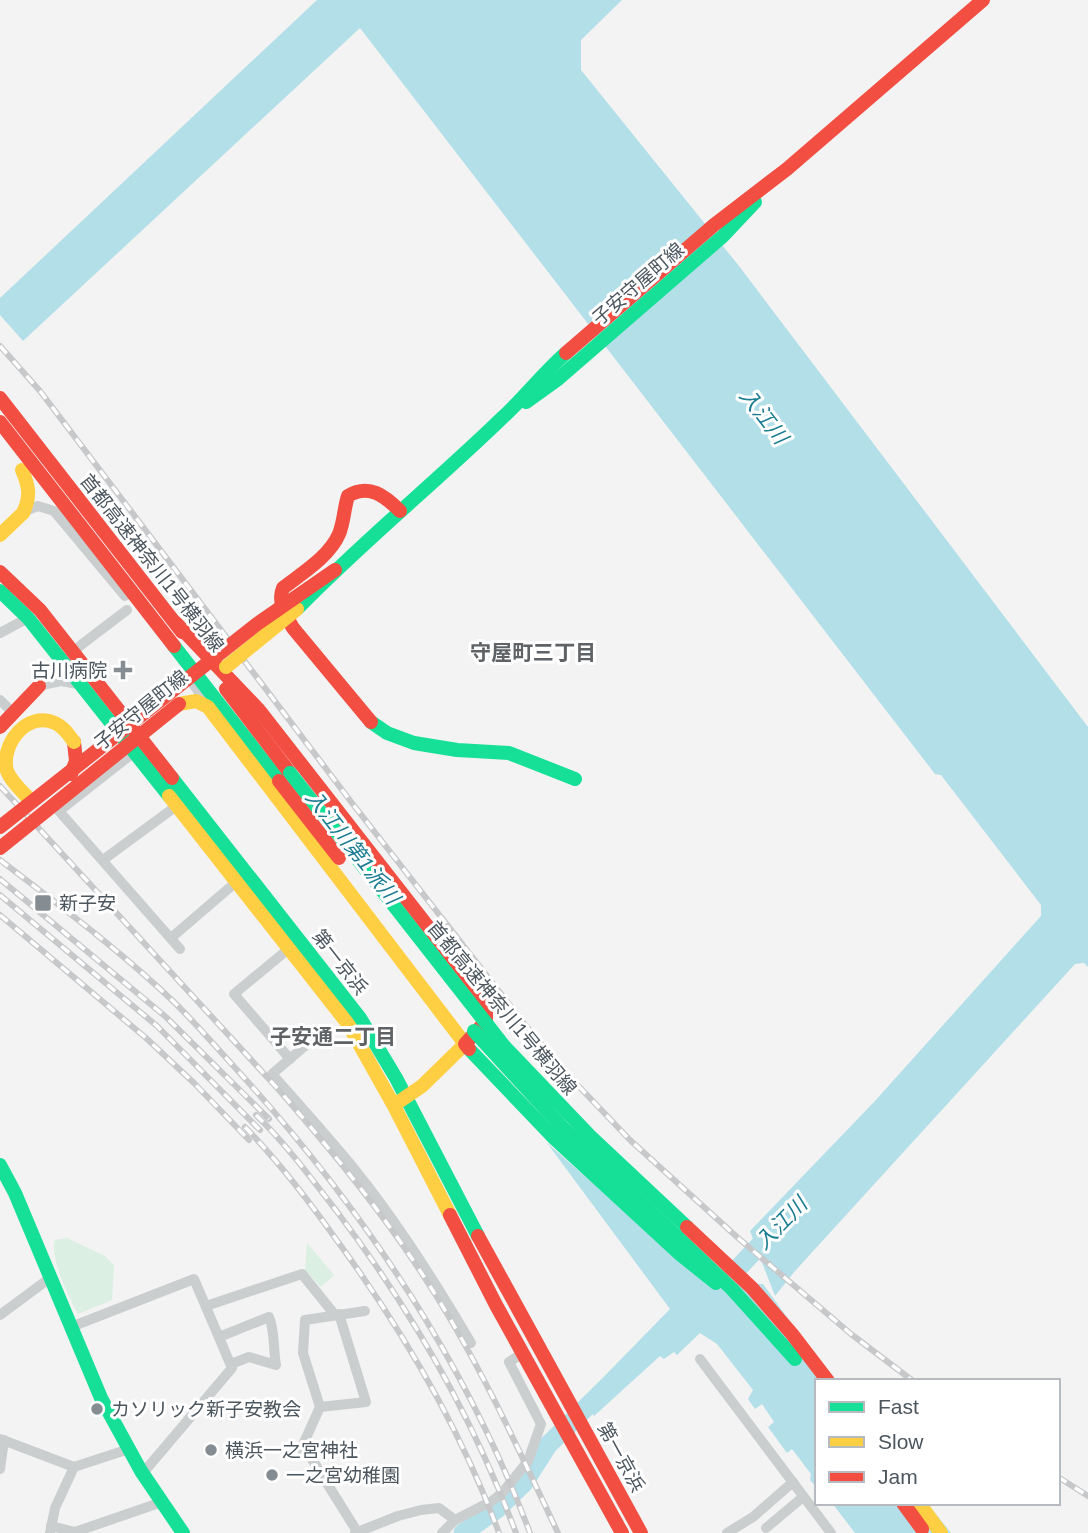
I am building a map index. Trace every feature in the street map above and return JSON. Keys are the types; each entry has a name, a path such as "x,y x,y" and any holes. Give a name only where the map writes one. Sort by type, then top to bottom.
{"main road":[{"name":"子安守屋町線","path":"0,827 31,801 297,609 335,570 504,417 558,379 595,338 983,0"},
{"path":"0,384 221,662"},
{"name":"首都高速神奈川1号横羽線","path":"0,398 443,972 504,1046 557,1103 752,1288 826,1379"},
{"name":"首都高速神奈川1号横羽線","path":"0,422 492,1053 580,1146 717,1273 763,1321 815,1386"},
{"path":"0,440 54,511"},
{"path":"0,535 23,513 30,498 30,489 22,470"},
{"path":"400,511 381,494 372,490 362,489 348,496 341,530 333,545 283,588 279,595 285,615 293,628 364,716 375,727 388,734 419,744 453,750 508,752 575,779"},
{"name":"第一京浜","path":"0,572 40,610 68,658 80,685 235,883 360,1018 523,1353 622,1533"},
{"name":"第一京浜","path":"0,592 68,658 293,945"},
{"path":"176,623 260,710 482,996 486,1005 486,1021 422,1086 400,1101"},
{"name":"子安守屋町線","path":"0,848 179,704 198,680"},
{"path":"198,680 285,754 318,791 557,1103"},
{"path":"0,727 39,686"},
{"path":"179,704 196,701 208,707 476,1057 545,1129 681,1255 763,1321"},
{"path":"0,760 9,775 12,778 27,790 45,792 54,789 69,778 76,761 74,742 70,734 56,723 39,719 22,724 10,736 4,751 7,771 11,778 31,801"},
{"name":"第一京浜","path":"400,1101 572,1407 636,1532"},
{"path":"1,1167 101,1398 143,1473 183,1533"},
{"path":"904,1505 925,1533"},
{"path":"921,1505 942,1533"}],"street":[{"path":"23,513 38,506 54,511 109,580 181,657 198,680 208,707"},
{"path":"39,686 68,658 127,610"},
{"path":"0,633 28,618"},
{"path":"39,686 61,681 80,685"},
{"path":"0,700 12,712"},
{"path":"133,752 59,811 180,948"},
{"path":"103,860 175,807"},
{"path":"171,938 235,883"},
{"path":"290,1059 234,993 293,945"},
{"path":"305,1046 272,1074 360,1176 390,1216 443,1295 471,1343"},
{"path":"206,1306 302,1274 337,1315 366,1402 320,1407"},
{"path":"0,1314 51,1278"},
{"path":"71,1327 194,1279 232,1368 143,1473"},
{"path":"365,1311 304,1320 303,1353 320,1407 301,1449 310,1456 357,1533 421,1510 439,1508 455,1520"},
{"path":"219,1337 269,1317 274,1328 272,1343 276,1365 249,1357 231,1364"},
{"path":"442,1533 455,1520 492,1501 503,1492 528,1461 541,1424 509,1362 523,1353"},
{"path":"701,1359 831,1533"},
{"path":"0,1469 2,1439 74,1467 129,1449"},
{"path":"74,1467 55,1508 51,1529 75,1532 162,1502"},
{"path":"727,1533 755,1515 793,1482"},
{"path":"755,1515 767,1531 803,1497"}],"green space":[{"path":"67,1238 105,1256 114,1265 112,1300 78,1314 61,1277 55,1256 55,1240"},
{"path":"307,1243 334,1275 321,1287 305,1270"}],"water":[{"path":"317,0 622,0 581,40 581,70 739,266 1088,727 1088,967 1084,963 1075,964 775,1296 750,1231 874,1102 1041,916 1041,905 941,775 935,774 360,28 23,341 0,315 0,298"},
{"path":"547,1143 706,1282 763,1284 832,1379 815,1379 815,1486 810,1480 811,1474 792,1449 787,1453 768,1427 774,1422 762,1404 755,1409 748,1399 753,1390 717,1344 700,1333 677,1355 674,1352 664,1359 660,1356 594,1416 583,1398 670,1309"},
{"path":"834,1505 929,1505 951,1533 855,1533"}],"waterway":[{"name":"入江川","path":"725,1282 774,1230"},
{"name":"入江川","path":"463,1533 497,1509 523,1484 548,1445 606,1388"}],"railway":[{"path":"0,346 40,391 352,803 526,1026 567,1074 630,1140 737,1237 851,1334 910,1379"},
{"path":"0,786 278,1089 338,1159 375,1208 411,1257 464,1343 558,1533"},
{"path":"0,860 112,947 176,1004 248,1082 333,1185 410,1294 444,1352 505,1471 530,1533"},
{"path":"0,879 166,1017 269,1119"},
{"path":"0,895 157,1026 260,1130"},
{"path":"0,915 146,1038 249,1140"},
{"path":"256,1115 309,1175 338,1213 416,1327 480,1448 516,1533"},
{"path":"245,1127 312,1207 405,1341 447,1416 499,1533"},
{"path":"1060,1478 1088,1496"}],"traffic: fast":[{"path":"526,402 558,379 723,236 755,202"},
{"path":"297,609 510,410 566,353"},
{"path":"0,591 28,618 169,796"},
{"path":"174,646 279,781"},
{"path":"371,722 387,733 414,743 457,750 509,753 575,779"},
{"path":"290,773 504,1046 590,1136 687,1227"},
{"path":"172,778 360,1018 396,1078 478,1236"},
{"path":"474,1031 562,1127 732,1289 795,1359"},
{"path":"469,1049 553,1137 681,1255 716,1283"},
{"path":"0,1165 15,1193 101,1398 141,1471 183,1533"}],"traffic: slow":[{"path":"22,470 28,492 23,513"},
{"path":"0,535 23,513"},
{"path":"226,667 297,609"},
{"path":"179,704 196,701 208,707 465,1044 422,1086 400,1101"},
{"path":"31,801 7,771 8,751 18,732 35,721 45,720 61,727 74,742"},
{"path":"169,796 348,1024 450,1215"},
{"path":"920,1505 941,1533"}],"traffic: jam":[{"path":"566,353 714,225 787,169 983,0"},
{"path":"0,398 182,632"},
{"path":"0,422 174,646"},
{"path":"371,722 293,628 283,609 281,593 283,588 314,564 335,542 341,529 348,496 356,492 370,491 382,496 400,511"},
{"path":"0,827 257,624 335,570"},
{"path":"0,572 40,610 172,778"},
{"path":"176,623 259,710 482,996 486,1005 486,1021 465,1044 469,1049"},
{"path":"0,727 39,686"},
{"path":"226,689 290,773"},
{"path":"0,848 179,704"},
{"path":"71,774 76,761 74,742"},
{"path":"279,781 339,858"},
{"path":"450,1215 496,1305 622,1533"},
{"path":"687,1227 752,1288 826,1379"},
{"path":"478,1236 641,1533"},
{"path":"904,1505 922,1529"}],"place":[{"name":"古川病院","path":"123,670"},
{"name":"新子安","path":"43,903"},
{"name":"カソリック新子安教会","path":"97,1409"},
{"name":"横浜一之宮神社","path":"211,1450"},
{"name":"一之宮幼稚園","path":"272,1475"}],"district":[{"name":"守屋町三丁目","path":"533,652"},
{"name":"子安通二丁目","path":"333,1036"}],"water label":[{"name":"入江川第1派川","path":"353,847"}]}
